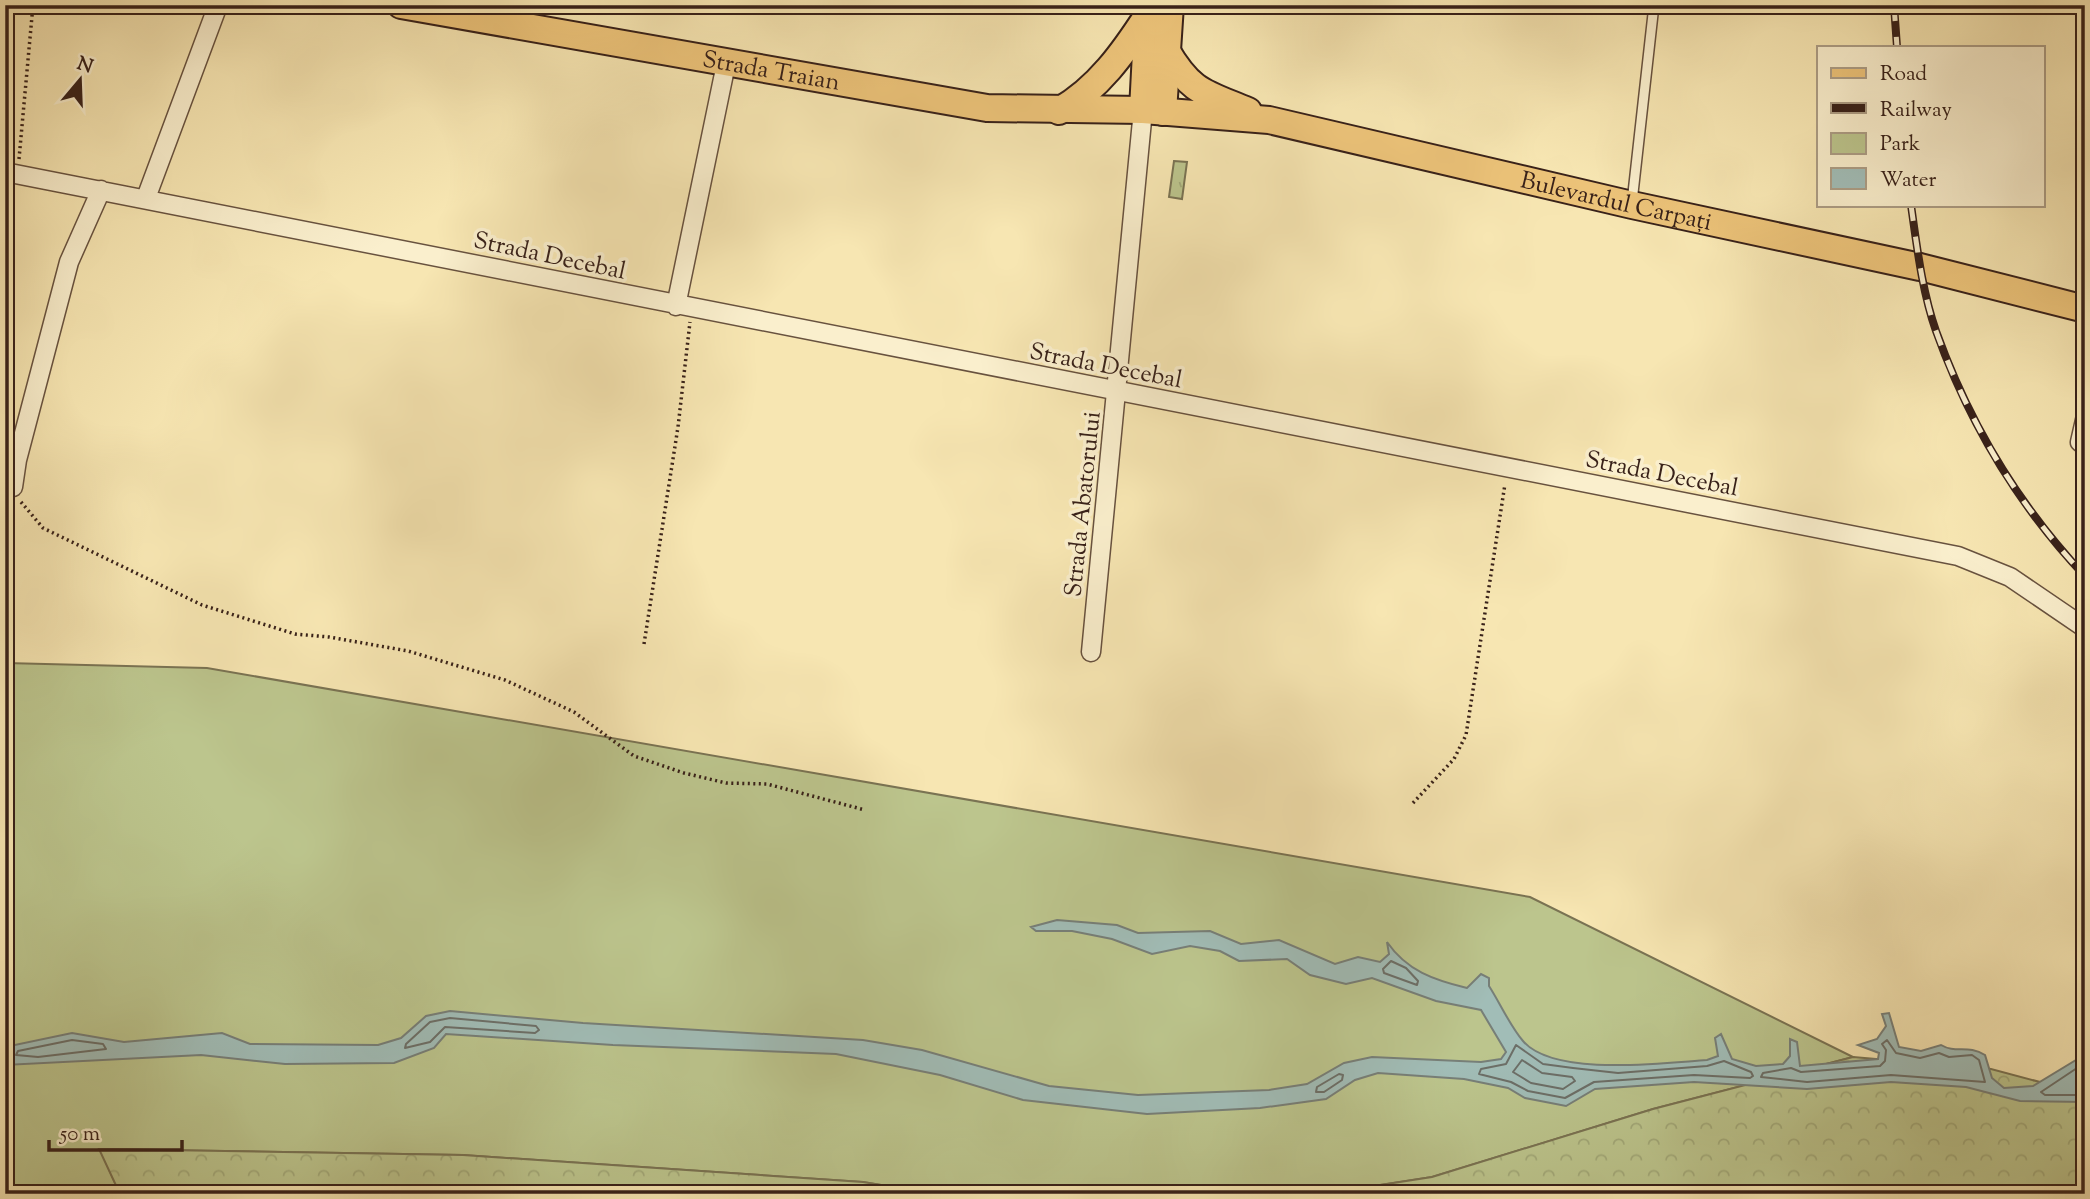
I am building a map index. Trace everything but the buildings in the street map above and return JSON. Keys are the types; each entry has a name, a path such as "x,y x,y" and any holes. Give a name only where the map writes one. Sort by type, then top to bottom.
{"main road":[{"name":"Strada Traian","path":"401,5 948,102 1059,111 1153,111"},
{"path":"1159,10 1166,50 1183,78 1200,91 1269,120"},
{"path":"1059,111 1083,98 1159,10"},
{"path":"1153,111 1159,10"},
{"path":"1153,111 1166,50"},
{"name":"Bulevardul Carpați","path":"1153,111 1269,120 1632,205 1920,267 2085,309"}],"street":[{"path":"146,198 218,5"},
{"path":"684,308 726,64"},
{"name":"Strada Abatorului","path":"1091,652 1118,393 1153,111"},
{"name":"Strada Decebal","path":"12,173 684,308 1958,556 2010,577 2085,628"},
{"path":"13,488 16,460 69,262 101,190"},
{"path":"2085,420 2080,442 2085,446"}],"lane":[{"path":"1632,205 1654,5"}],"path":[{"path":"12,173 33,5"},
{"path":"644,644 678,427 684,308"},
{"path":"1413,803 1454,759 1466,735 1507,468"},
{"path":"13,488 26,510 43,528 202,605 295,634 329,636 408,651 505,680 574,712 634,756 684,773 726,783 767,784 865,810"}],"green space":[{"path":"1174,161 1187,162 1182,199 1169,197"},
{"path":"5,663 207,668 1530,897 1853,1057 1653,1109 1432,1177 1322,1194 935,1194 863,1182 463,1155 100,1149 120,1194 5,1194"},
{"path":"1853,1057 1991,1069 2085,1094 2085,1194 1322,1194 1432,1177 1653,1109"},
{"path":"99,1149 463,1155 863,1182 935,1194 120,1194"}],"water":[{"path":"1057,920 1117,925 1138,933 1210,931 1241,944 1279,940 1335,964 1358,957 1380,962 1389,954 1387,942 1412,967 1443,982 1467,988 1481,974 1489,978 1489,986 1523,1041 1538,1052 1559,1060 1583,1064 1637,1065 1707,1060 1718,1056 1715,1038 1721,1034 1732,1059 1756,1066 1783,1064 1790,1056 1790,1039 1797,1042 1800,1066 1878,1059 1879,1053 1858,1045 1877,1039 1886,1026 1882,1014 1889,1013 1899,1047 1921,1051 1941,1045 1979,1052 1985,1055 1992,1078 2004,1088 2033,1086 2076,1060 2085,1061 2085,1102 2020,1101 1966,1087 1891,1082 1807,1089 1694,1082 1595,1089 1566,1106 1525,1098 1508,1088 1464,1079 1378,1073 1355,1080 1326,1099 1260,1108 1147,1114 1023,1100 940,1075 836,1054 613,1045 446,1034 434,1048 394,1063 285,1064 201,1055 5,1065 5,1047 72,1033 124,1042 222,1033 250,1044 378,1045 401,1038 426,1016 450,1011 583,1023 863,1040 922,1050 1049,1086 1138,1095 1269,1090 1307,1084 1344,1063 1372,1057 1481,1062 1501,1059 1506,1052 1481,1010 1436,1001 1372,978 1346,984 1310,975 1287,959 1239,961 1220,951 1190,946 1152,954 1112,939 1072,931 1036,931 1031,927"}],"railway":[{"path":"1894,5 1897,46"},
{"path":"1911,206 1920,269 1931,316 1964,398 2017,492 2085,576"}]}
